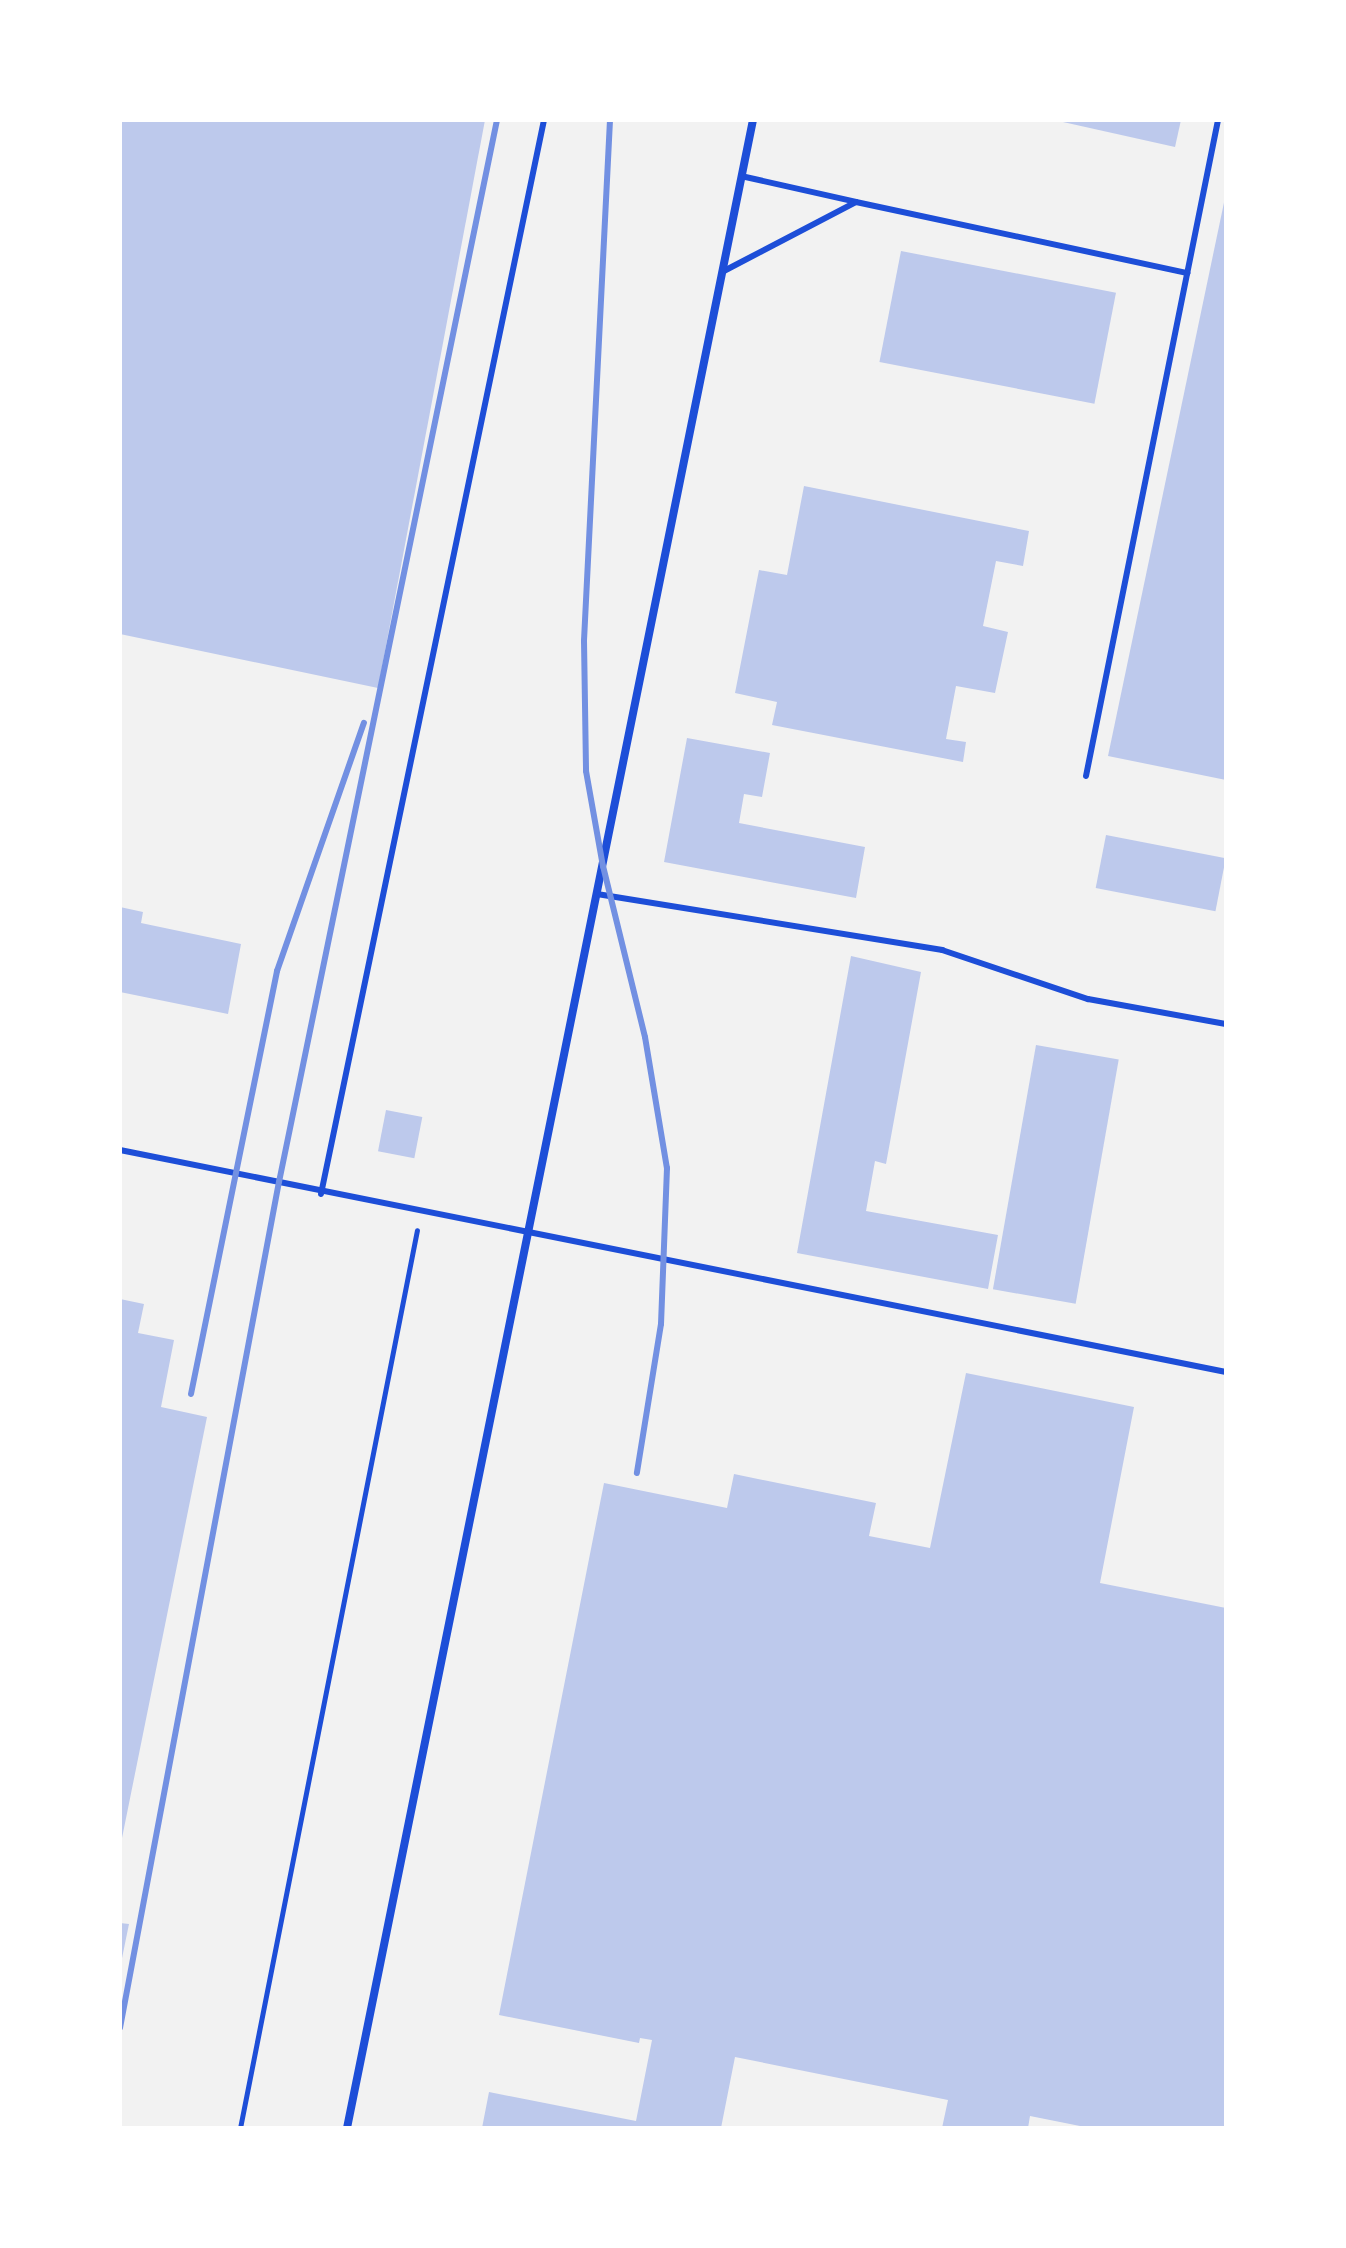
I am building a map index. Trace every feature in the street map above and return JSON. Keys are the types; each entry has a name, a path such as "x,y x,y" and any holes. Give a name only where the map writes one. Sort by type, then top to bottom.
{"street":[{"path":"347,2128 753,120"}],"lane":[{"path":"321,1194 544,120"},
{"path":"1086,776 1218,120"},
{"path":"741,176 1187,273"},
{"path":"722,272 856,202"},
{"path":"597,894 942,950 1088,999 1226,1024"},
{"path":"120,1150 321,1194 1226,1372"}],"path":[{"path":"240,2128 420,1213"}],"building":[{"path":"120,120 485,120 378,688 120,634"},
{"path":"1054,120 1181,120 1175,147"},
{"path":"1226,193 1226,780 1108,756"},
{"path":"901,251 1116,293 1094,404 879,362"},
{"path":"804,486 1029,531 1023,566 996,561 983,626 1008,632 995,693 956,686 946,739 966,742 963,762 772,725 777,702 735,693 759,570 787,575"},
{"path":"687,738 770,753 762,797 744,794 739,823 865,847 856,898 664,862"},
{"path":"1106,835 1226,858 1215,911 1096,888"},
{"path":"120,907 143,912 141,923 241,944 228,1014 120,992"},
{"path":"851,956 921,972 886,1164 875,1161 866,1211 998,1235 988,1289 797,1253"},
{"path":"1036,1045 1119,1060 1076,1304 993,1289"},
{"path":"386,1110 422,1117 414,1158 378,1151"},
{"path":"120,1299 144,1304 138,1333 174,1340 161,1407 207,1417 121,1843"},
{"path":"966,1373 1134,1407 1100,1583 1226,1608 1226,2128 1090,2128 1030,2116 1028,2128 942,2128 948,2100 735,2057 721,2128 482,2128 489,2092 636,2121 652,2040 640,2038 639,2043 499,2015 604,1483 727,1508 734,1474 876,1503 869,1536 930,1548"},
{"path":"120,1923 129,1924 121,1963 120,1963"}],"railway":[{"path":"120,2028 279,1182 497,120"},
{"path":"610,120 584,641 586,771 603,866 645,1037 667,1168 661,1324 637,1473"},
{"path":"191,1394 277,971 364,723"}]}
